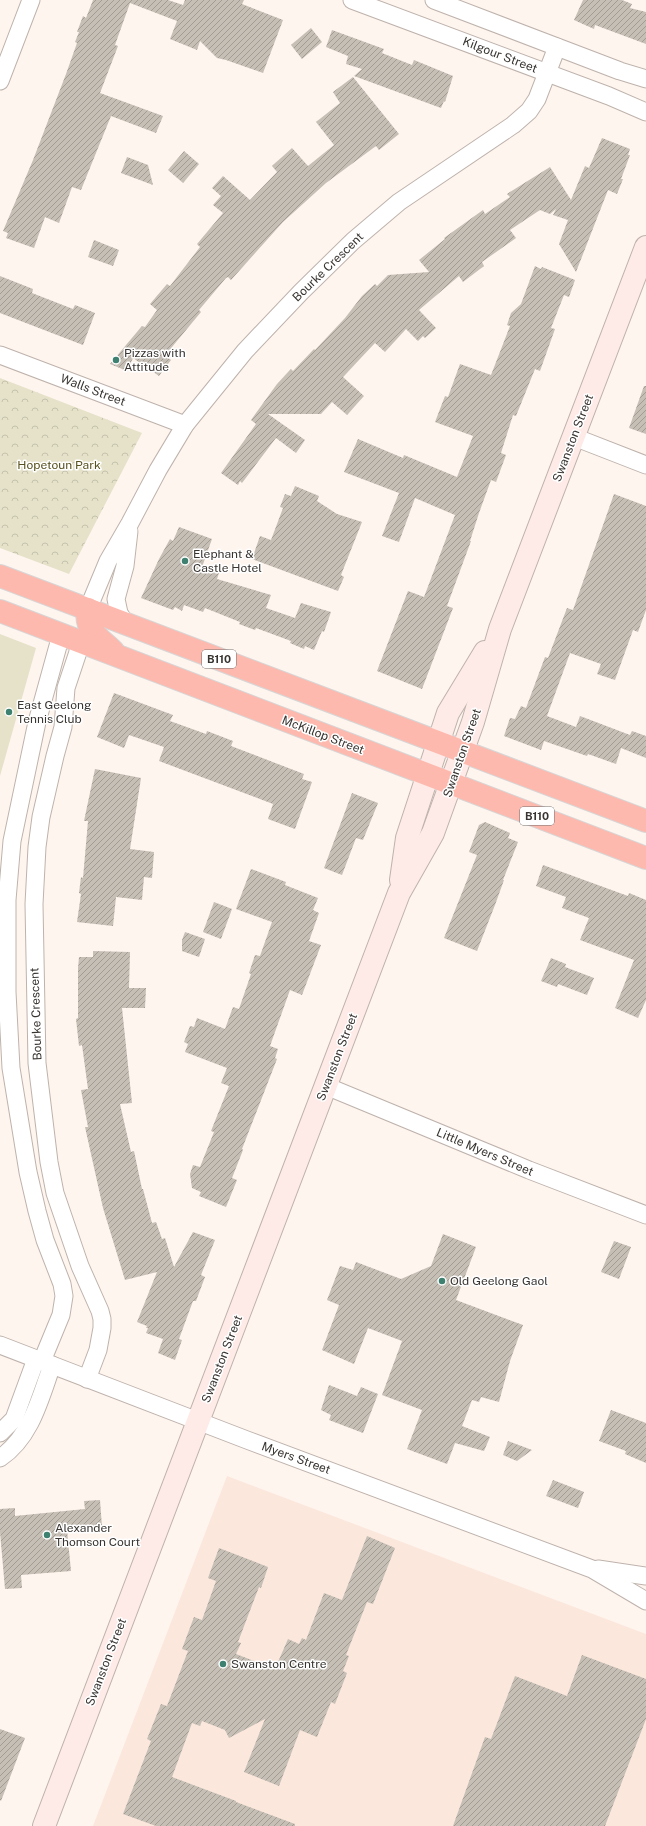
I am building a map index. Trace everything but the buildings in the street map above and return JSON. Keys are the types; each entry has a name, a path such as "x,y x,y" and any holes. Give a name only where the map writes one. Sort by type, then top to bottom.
{"highway":[{"name":"B110","path":"0,576 646,821"},
{"path":"88,609 86,619 89,627 120,657"},
{"name":"McKillop Street","path":"0,611 646,858"}],"street":[{"path":"0,81 31,0"},
{"name":"Kilgour Street","path":"352,0 547,73 646,112"},
{"path":"434,0 620,71 646,78"},
{"name":"Bourke Crescent","path":"88,609 108,561 158,470 185,425 245,351 301,292 353,241 399,202 513,125 528,111 537,99 557,47"},
{"name":"Swanston Street","path":"44,1826 399,893 434,833 473,722 500,629 646,247"},
{"name":"Walls Street","path":"0,355 185,425"},
{"path":"574,437 646,465"},
{"name":"Bourke Crescent","path":"126,624 119,613 116,599 125,566 130,523"},
{"name":"Swanston Street","path":"399,893 407,838 448,713 500,629"},
{"path":"0,1433 14,1419 43,1362 61,1315 64,1296 62,1284 45,1240 37,1211 28,1172 11,1068 8,1007 6,839 61,635"},
{"name":"Bourke Crescent","path":"82,643 66,688 63,727 49,781 37,847 34,904 37,1063 49,1162 55,1193 80,1266 100,1311 102,1320 98,1350 87,1379"},
{"path":"6,839 37,847"},
{"path":"7,936 35,937"},
{"name":"Little Myers Street","path":"326,1086 529,1170 646,1215"},
{"name":"Myers Street","path":"0,1345 198,1421 592,1568 646,1601"},
{"path":"0,1458 13,1448 24,1435 34,1413 43,1362"},
{"name":"Myers Street","path":"592,1568 646,1576"}],"shaded area":[{"path":"227,1476 646,1634 646,1826 93,1826"}],"green space":[{"name":"Hopetoun Park","path":"0,378 142,433 69,574 0,548"},
{"name":"East Geelong Tennis Club","path":"0,634 36,648 0,776"}],"place":[{"name":"Pizzas with Attitude","path":"116,360"},
{"name":"Elephant & Castle Hotel","path":"185,561"},
{"name":"East Geelong Tennis Club","path":"9,712"},
{"name":"Old Geelong Gaol","path":"442,1281"},
{"name":"Alexander Thomson Court","path":"47,1535"},
{"name":"Swanston Centre","path":"223,1664"}]}
